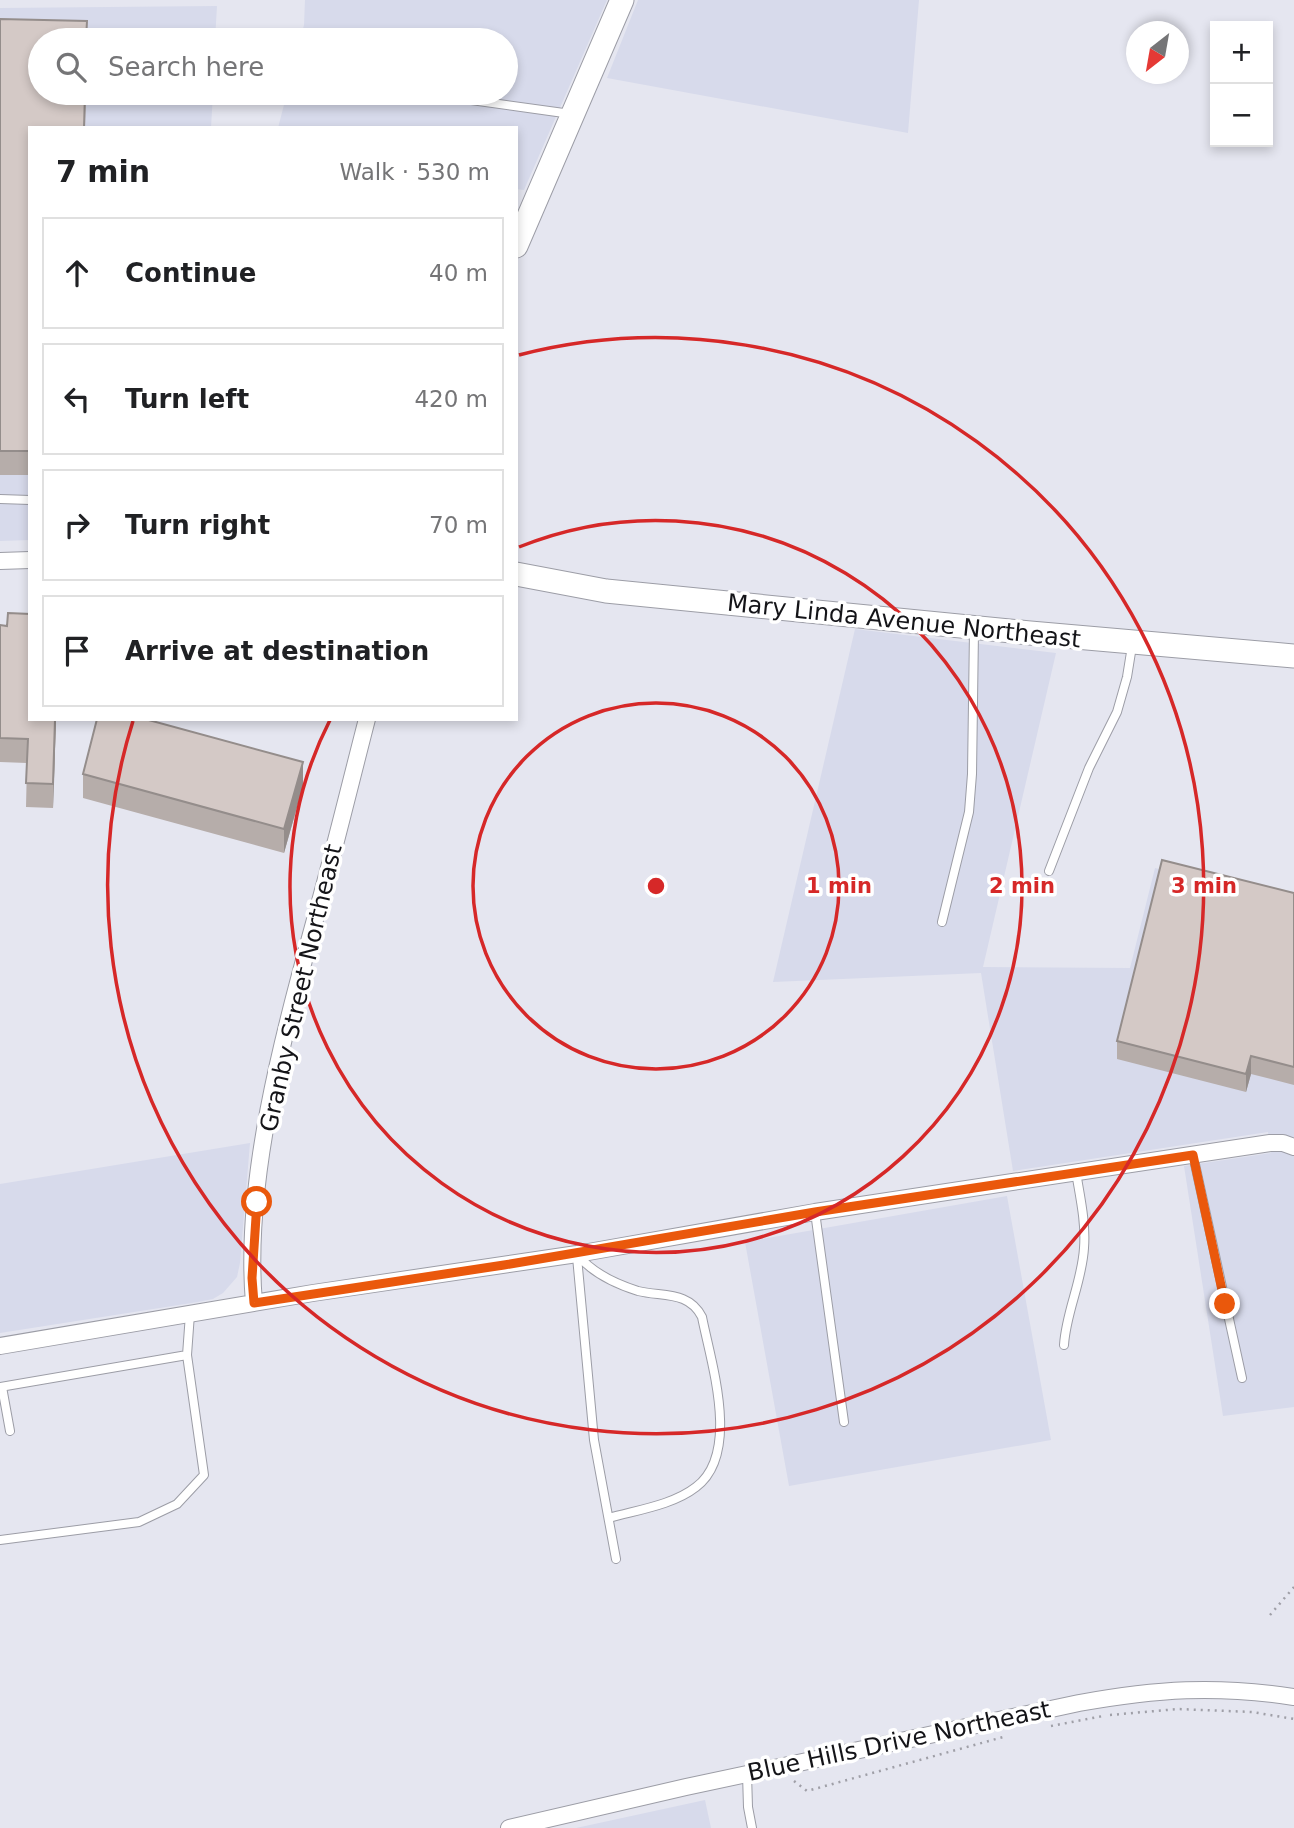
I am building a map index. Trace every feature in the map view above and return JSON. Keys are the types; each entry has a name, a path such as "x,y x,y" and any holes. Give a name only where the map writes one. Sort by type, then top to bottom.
{"street":[{"path":"518,241 622,0"},
{"path":"0,561 28,561"},
{"name":"Mary Linda Avenue Northeast","path":"518,574 606,591 1133,643 1294,656"},
{"name":"Granby Street Northeast","path":"254,1303 252,1278 255,1225 267,1128 284,1040 366,721"},
{"path":"0,1346 254,1303 577,1254 815,1212 1270,1143 1283,1143 1294,1147"},
{"name":"Blue Hills Drive Northeast","path":"509,1828 747,1774 1122,1695 1174,1689 1222,1689 1294,1697"}],"lane":[{"path":"508,105 573,114"},
{"path":"0,499 28,500"},
{"path":"942,922 969,812 974,627"},
{"path":"1049,871 1089,768 1117,712 1128,677 1133,643"},
{"path":"1193,1155 1242,1378"},
{"path":"1064,1345 1069,1307 1084,1250 1084,1218 1076,1172"},
{"path":"815,1212 844,1422"},
{"path":"577,1254 592,1269 607,1278 635,1290 681,1297 698,1309 702,1317 718,1402 719,1444 714,1465 705,1478 682,1495 609,1518"},
{"path":"577,1254 594,1440 616,1559"},
{"path":"0,1540 139,1522 177,1504 204,1475 187,1355 190,1314"},
{"path":"10,1431 1,1387 187,1355"},
{"path":"747,1774 752,1828"}],"path":[{"path":"1270,1615 1294,1587"},
{"path":"1045,1728 1109,1715 1178,1709 1252,1712 1294,1719"},
{"path":"777,1768 807,1791 1006,1736"}],"shaded area":[{"path":"305,0 607,0 524,190 518,189 518,126 279,126 284,105 518,105 518,28 303,28"},
{"path":"638,0 919,0 908,133 607,78"},
{"path":"217,6 216,28 28,28 28,105 212,105 211,126 28,126 28,540 0,541 0,8"},
{"path":"855,629 1056,653 983,967 1130,968 1155,868 1294,903 1294,1407 1223,1416 1184,1166 1271,1153 1268,1132 1013,1171 981,973 773,982"},
{"path":"250,1143 240,1263 237,1277 223,1293 213,1299 198,1302 0,1333 0,1184"},
{"path":"1007,1196 1051,1440 789,1486 745,1242"},
{"path":"705,1800 711,1828 576,1828"}],"building":[{"path":"0,19 87,21 87,28 28,28 28,105 85,105 84,126 28,126 28,451 0,451"},
{"path":"8,613 28,614 28,721 55,721 53,784 26,783 28,739 0,738 0,625 7,626"},
{"path":"96,721 152,721 303,762 284,829 83,774"},
{"path":"1162,860 1294,893 1294,1067 1251,1056 1246,1074 1117,1041"}],"route":[{"path":"257,1202 252,1278 254,1303 577,1254 815,1212 1193,1155 1225,1304"}]}
